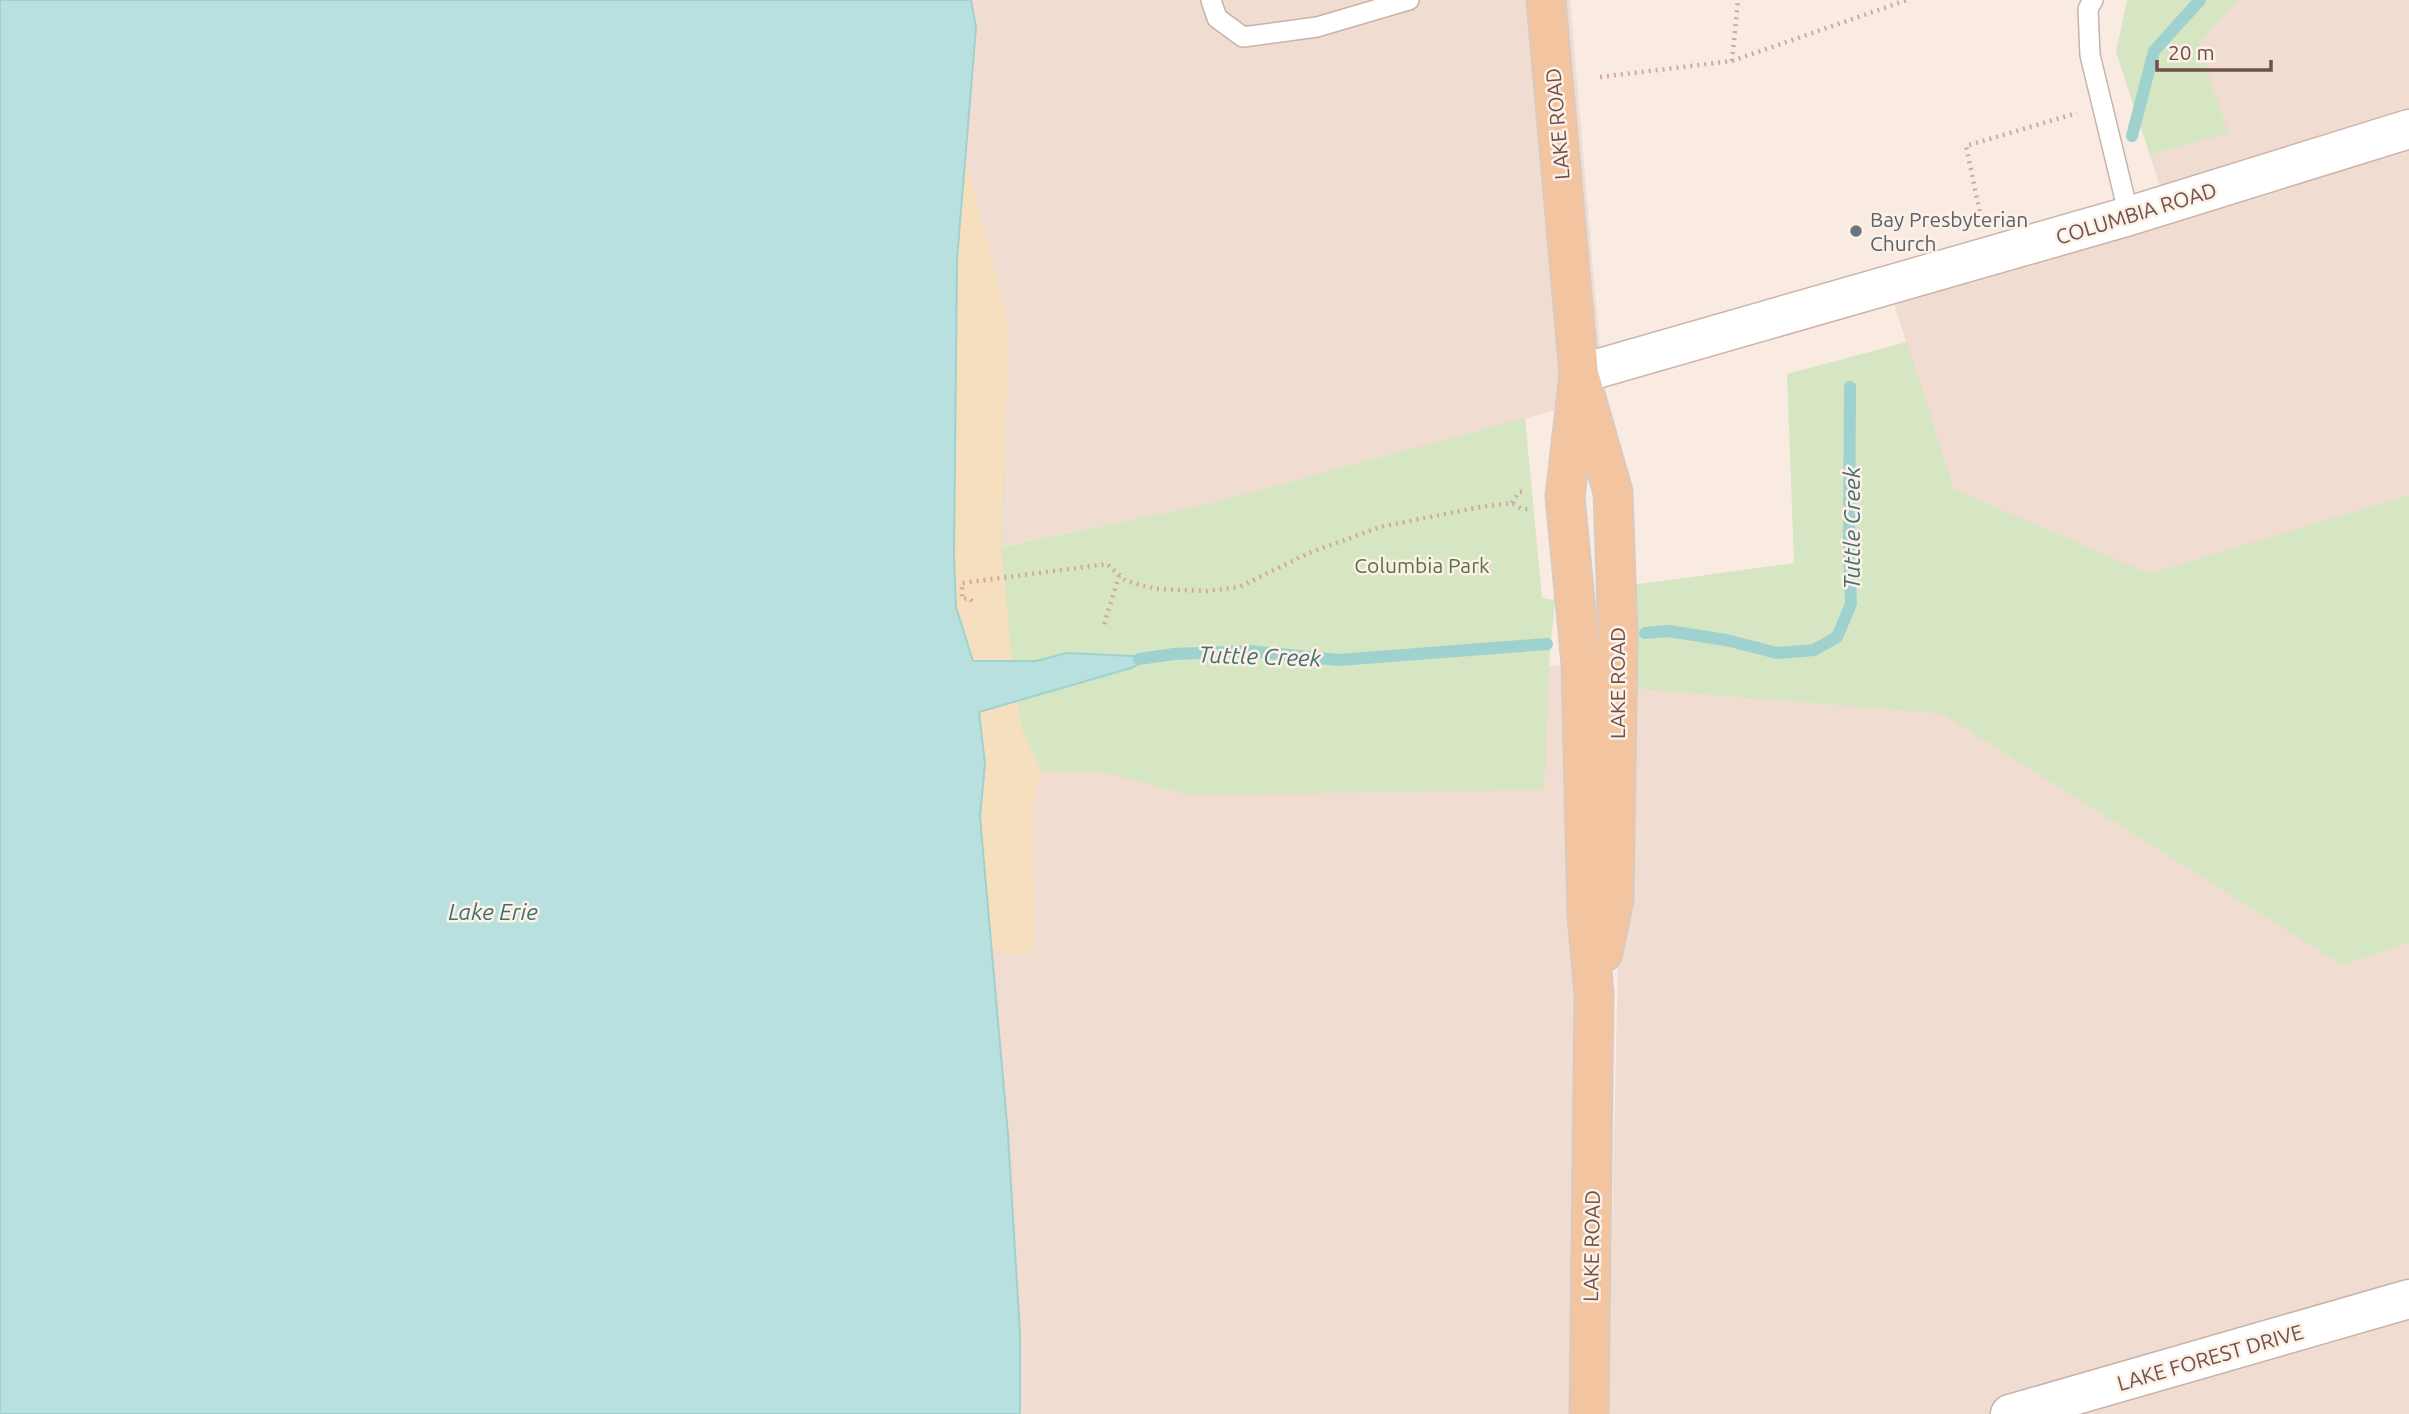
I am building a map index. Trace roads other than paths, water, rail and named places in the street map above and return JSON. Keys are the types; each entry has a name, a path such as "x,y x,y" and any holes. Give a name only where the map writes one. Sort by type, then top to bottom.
{"main road":[{"name":"LAKE ROAD","path":"1546,0 1579,374 1565,497 1581,663 1587,915 1594,994 1590,1414"},
{"name":"COLUMBIA ROAD","path":"1579,374 2129,216 2409,129"},
{"name":"LAKE FOREST DRIVE","path":"2010,1414 2409,1299"}],"lane":[{"path":"1211,0 1217,18 1243,37 1317,27 1409,0"},
{"path":"2093,0 2088,9 2090,55 2129,216"}],"water":[{"name":"Lake Erie","path":"0,0 971,0 976,27 957,260 954,556 956,607 973,661 1036,661 1067,653 1154,657 1131,668 979,712 985,764 980,817 1008,1135 1020,1333 1020,1414 0,1414"}],"waterway":[{"name":"Tuttle Creek","path":"2132,136 2154,51 2200,0"},
{"name":"Tuttle Creek","path":"1645,633 1668,631 1726,640 1777,653 1814,650 1837,637 1851,604 1850,387"},
{"name":"Tuttle Creek","path":"1139,659 1174,654 1249,651 1339,660 1547,644"}],"place":[{"name":"Bay Presbyterian Church","path":"1856,231"}],"park label":[{"name":"Columbia Park","path":"1422,565"}]}
